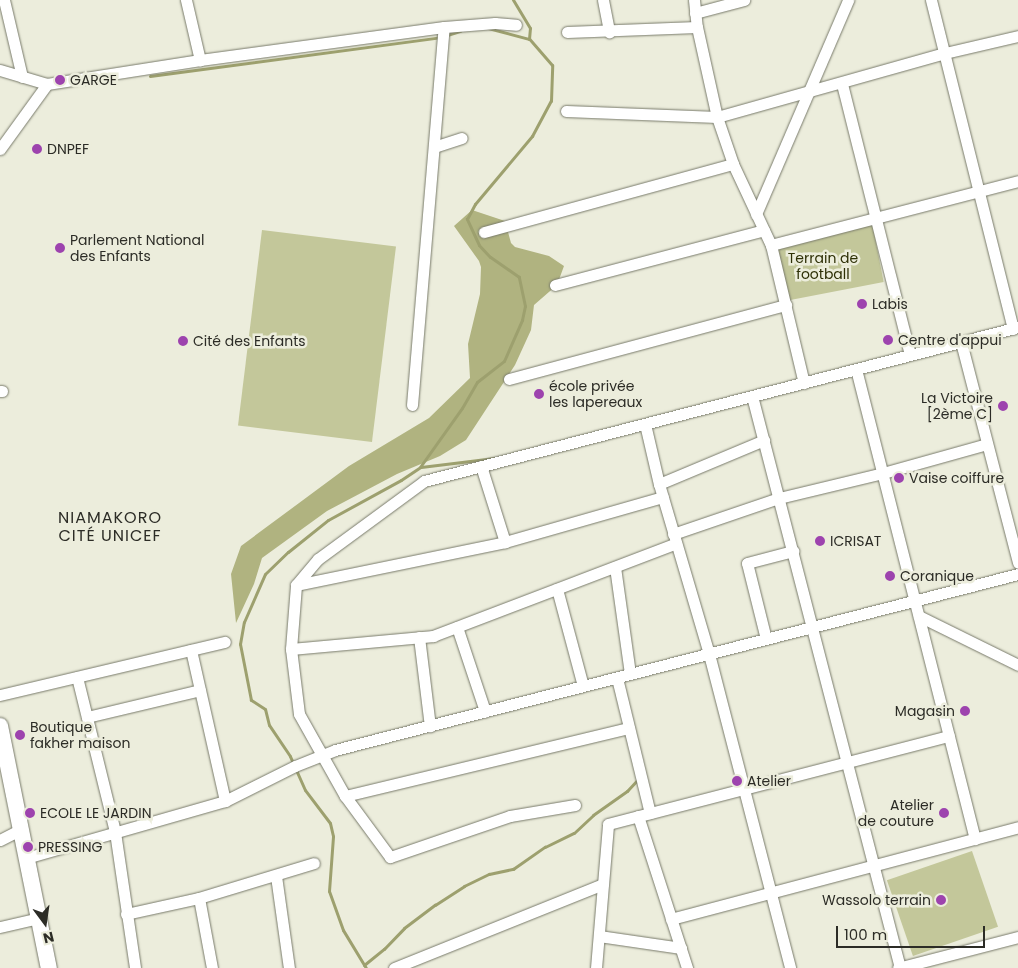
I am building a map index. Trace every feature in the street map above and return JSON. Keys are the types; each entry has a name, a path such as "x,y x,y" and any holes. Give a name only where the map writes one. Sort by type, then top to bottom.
{"street":[{"path":"4,0 22,77"},
{"path":"186,0 200,60"},
{"path":"603,0 610,32"},
{"path":"694,0 697,27 717,117 733,164 771,245 804,383"},
{"path":"695,13 744,0"},
{"path":"756,214 848,0"},
{"path":"575,805 510,816 390,857 345,796 299,714 291,649 296,585 318,559 424,481 1016,328 931,0"},
{"path":"0,70 47,84 200,60 444,27 495,23 516,25"},
{"path":"412,405 444,27"},
{"path":"567,32 610,32 697,27"},
{"path":"566,111 717,117 842,84 945,53 1018,36"},
{"path":"0,149 47,84"},
{"path":"842,84 910,355"},
{"path":"434,147 462,138"},
{"path":"484,232 733,164"},
{"path":"771,245 1018,181"},
{"path":"555,285 764,230"},
{"path":"509,379 786,305"},
{"path":"960,342 1018,563"},
{"path":"856,369 884,473 975,839"},
{"path":"752,396 899,968 1018,938"},
{"path":"646,424 659,484 709,654 790,968"},
{"path":"659,484 764,440"},
{"path":"291,649 433,636 615,567 675,539 779,498 884,473 987,444"},
{"path":"481,466 505,542"},
{"path":"296,585 505,542 663,497"},
{"path":"766,639 747,563 793,551"},
{"path":"615,567 630,674"},
{"path":"26,858 225,801 295,766 323,755 485,711 1018,574"},
{"path":"557,589 582,686"},
{"path":"919,616 1018,665"},
{"path":"457,627 485,711"},
{"path":"419,638 430,726"},
{"path":"0,695 225,642"},
{"path":"191,650 225,801"},
{"path":"77,677 115,832 135,968"},
{"path":"616,678 650,813"},
{"path":"87,717 200,690"},
{"path":"0,726 49,968"},
{"path":"345,796 629,728"},
{"path":"596,968 608,824 949,736"},
{"path":"638,816 687,968"},
{"path":"671,919 1018,827"},
{"path":"0,840 20,830"},
{"path":"126,914 199,898 314,864"},
{"path":"276,876 289,968"},
{"path":"394,968 603,884"},
{"path":"199,898 212,968"},
{"path":"0,927 39,918"},
{"path":"599,936 680,948"}],"green space":[{"path":"472,210 505,221 511,243 515,247 549,256 564,266 557,285 534,305 531,330 515,365 466,440 440,456 397,474 327,511 262,558 254,584 236,623 231,574 241,546 349,466 429,418 470,378 468,344 480,294 481,267 479,261 454,226"},
{"name":"Terrain de football","path":"872,222 884,282 786,301 775,241"},
{"path":"262,230 396,246 372,442 238,426"},
{"name":"Wassolo terrain","path":"972,851 998,927 913,956 887,880"}],"waterway":[{"path":"366,968 343,930 329,891 333,836 330,823 305,790 290,756 269,725 265,709 251,700 240,644 244,622 265,574 288,552 328,520 401,480 420,467 462,408 477,382 504,361 522,320 525,306 519,277 490,257 479,245 467,219 475,204 532,136 551,101 552,65 529,39 530,28 513,0"},
{"path":"488,28 529,39"},
{"path":"447,35 460,31"},
{"path":"150,76 441,37"},
{"path":"421,467 494,458"},
{"path":"364,965 384,949 404,928 435,905 464,886 489,874 513,869 545,847 574,833 593,815 627,791 638,779"}],"place":[{"name":"GARGE","path":"60,80"},
{"name":"DNPEF","path":"37,149"},
{"name":"Parlement National des Enfants","path":"60,248"},
{"name":"Labis","path":"862,304"},
{"name":"Centre d'appui","path":"888,340"},
{"name":"Cité des Enfants","path":"183,341"},
{"name":"école privée les lapereaux","path":"539,394"},
{"name":"La Victoire [2ème C]","path":"1003,406"},
{"name":"Vaise coiffure","path":"899,478"},
{"name":"ICRISAT","path":"820,541"},
{"name":"Coranique","path":"890,576"},
{"name":"Magasin","path":"965,711"},
{"name":"Boutique fakher maison","path":"20,735"},
{"name":"Atelier","path":"737,781"},
{"name":"ECOLE LE JARDIN","path":"30,813"},
{"name":"Atelier de couture","path":"944,813"},
{"name":"PRESSING","path":"28,847"},
{"name":"Wassolo terrain","path":"941,900"}],"district":[{"name":"NIAMAKORO CITÉ UNICEF","path":"110,527"}]}
